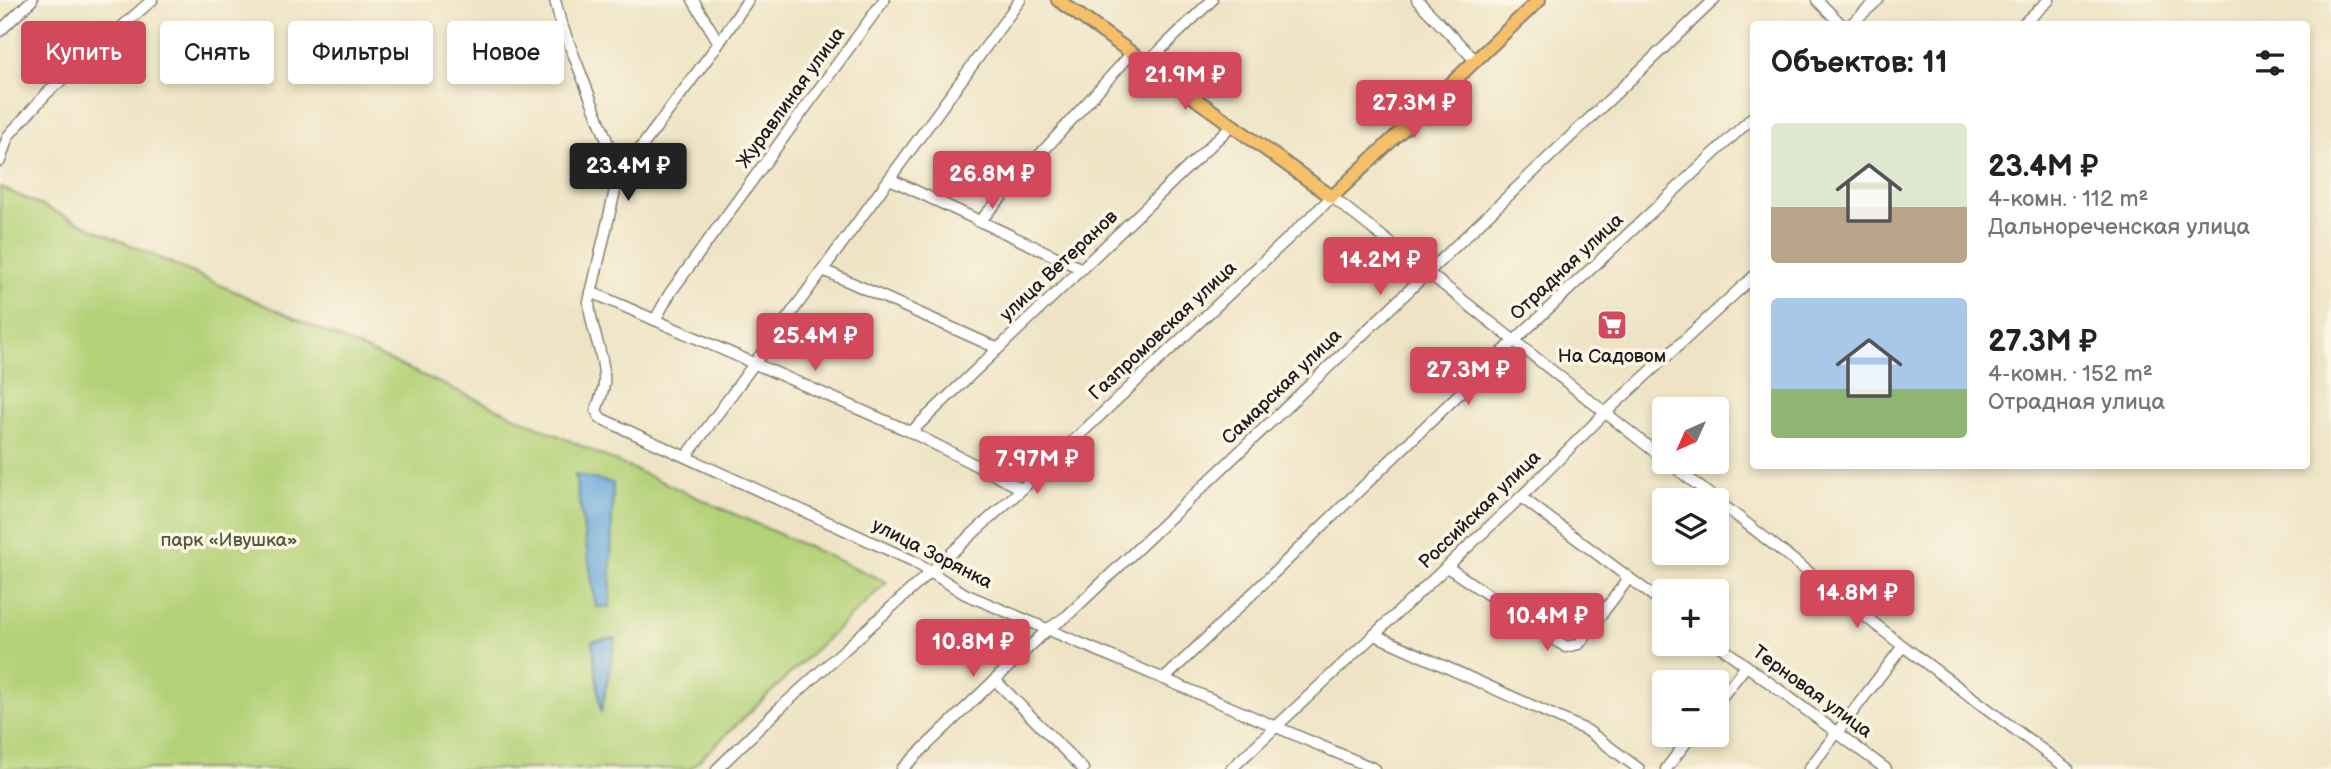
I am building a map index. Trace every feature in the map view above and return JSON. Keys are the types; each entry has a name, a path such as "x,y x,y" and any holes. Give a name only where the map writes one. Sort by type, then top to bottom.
{"main road":[{"path":"1058,0 1332,197"},
{"name":"Газпромовская улица","path":"1332,197 1539,0"}],"street":[{"path":"0,31 32,0"},
{"path":"0,161 8,136 47,93 152,0"},
{"path":"555,0 560,20 611,151 615,170 616,186 591,292 911,432 1023,489"},
{"path":"694,0 719,43"},
{"path":"615,170 634,156 748,0"},
{"name":"Журавлиная улица","path":"656,320 670,293 884,0"},
{"path":"686,457 1020,0"},
{"path":"1146,64 1212,0"},
{"path":"1417,0 1475,60"},
{"name":"Самарская улица","path":"902,769 1048,629 1077,607 1714,0"},
{"path":"1817,0 1838,21"},
{"path":"1854,21 1878,0"},
{"path":"2026,21 2049,0"},
{"path":"979,222 1131,54"},
{"name":"Отрадная улица","path":"1164,680 1515,340 1750,120"},
{"name":"улица Ветеранов","path":"911,432 1231,125"},
{"path":"890,179 1082,269"},
{"path":"1332,197 1652,450"},
{"name":"Газпромовская улица","path":"717,769 808,682 1023,489 1332,197"},
{"path":"823,270 997,348"},
{"name":"Российская улица","path":"1231,769 1521,497 1605,413 1750,280"},
{"name":"улица Зорянка","path":"591,292 589,312 604,368 604,387 596,410 600,418 913,561 965,594 1375,769"},
{"path":"1683,474 1903,646 2068,769"},
{"path":"1521,497 1652,595"},
{"path":"1447,566 1566,647 1579,644 1629,578"},
{"path":"1375,635 1588,731 1639,769"},
{"path":"1809,769 1903,646"},
{"name":"Терновая улица","path":"1729,653 1886,769"},
{"path":"1729,688 1746,666"},
{"path":"995,680 1077,767"},
{"path":"1666,769 1683,747"}],"green space":[{"name":"парк «Ивушка»","path":"0,187 887,582 690,769 0,769"}],"water":[{"path":"575,475 613,483 610,607 596,607"},
{"path":"616,638 601,713 592,641"}],"place":[{"name":"На Садовом","path":"1612,325"}]}
